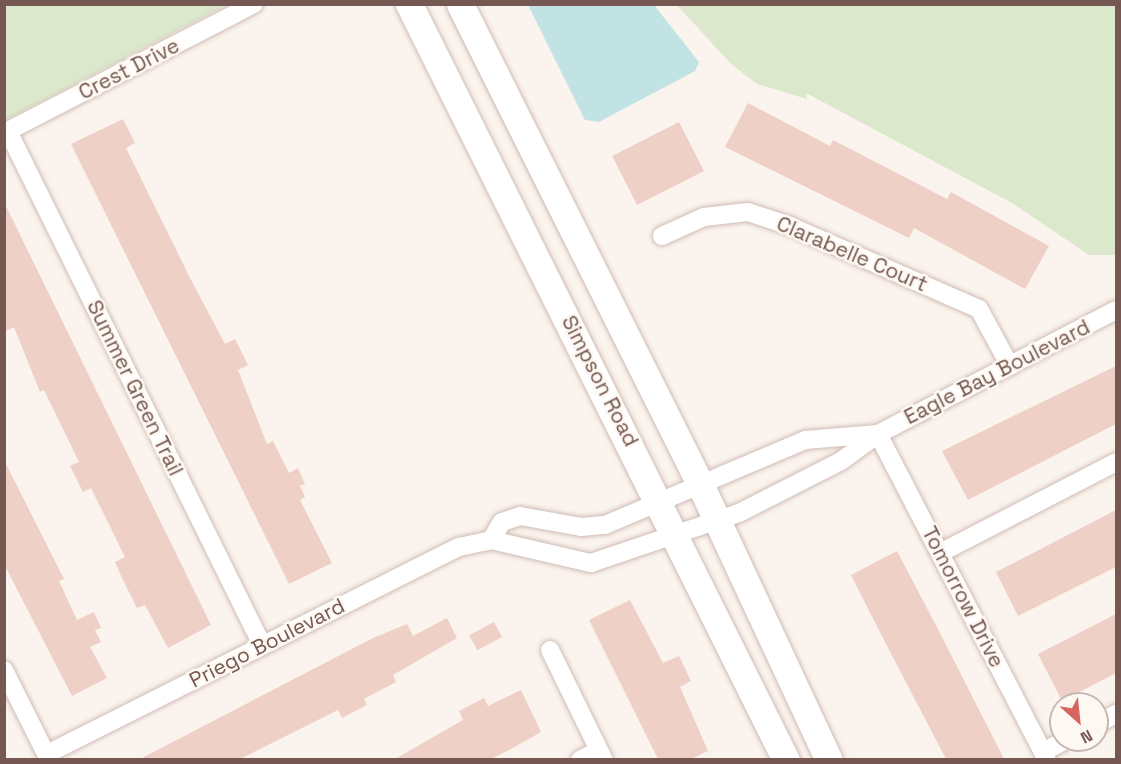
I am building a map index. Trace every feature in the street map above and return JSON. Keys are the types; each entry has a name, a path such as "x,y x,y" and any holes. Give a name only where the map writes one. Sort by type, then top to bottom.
{"main road":[{"name":"Simpson Road","path":"409,4 661,501 786,759"},
{"name":"Simpson Road","path":"460,4 718,520 829,759"}],"street":[{"name":"Crest Drive","path":"6,132 254,4"},
{"name":"Summer Green Trail","path":"6,132 262,645"},
{"name":"Clarabelle Court","path":"662,236 704,217 748,212 790,226 979,309 1010,366"},
{"name":"Eagle Bay Boulevard","path":"718,520 842,461 878,434 1116,310"},
{"name":"Eagle Bay Boulevard","path":"701,486 805,440 878,434"},
{"name":"Tomorrow Drive","path":"878,434 1045,756"},
{"path":"940,554 1116,462"},
{"path":"491,540 502,522 520,516 581,527 605,525 701,486"},
{"name":"Priego Boulevard","path":"48,757 262,645 459,547 491,540 591,563 678,536 718,520"},
{"path":"550,650 601,755 580,759"},
{"path":"4,670 48,757"}],"green space":[{"path":"5,4 227,4 227,5 5,120"},
{"path":"677,5 1116,5 1116,255 1089,255 1012,203 806,93 807,99 757,84 731,64"}],"water":[{"path":"528,5 654,5 699,62 695,71 599,122 585,120"}],"building":[{"path":"748,103 830,146 833,140 947,199 951,192 1049,246 1025,289 914,228 909,238 725,147"},
{"path":"123,119 135,143 126,148 189,276 225,344 235,339 248,365 238,370 267,444 273,441 289,473 298,468 305,484 300,486 305,497 300,500 332,563 289,584 71,144"},
{"path":"679,122 704,171 637,205 612,156"},
{"path":"4,202 211,625 168,648 145,605 137,608 122,578 115,562 125,557 91,488 83,492 70,466 79,462 44,390 40,392 14,327 4,332"},
{"path":"1116,366 1116,424 968,500 942,451"},
{"path":"4,460 64,579 59,581 77,620 94,612 101,628 95,630 101,642 90,647 107,678 72,696 4,564"},
{"path":"1116,510 1116,567 1018,616 996,572"},
{"path":"897,551 1004,759 946,759 886,644 851,575"},
{"path":"630,600 663,663 679,656 691,681 680,687 708,751 691,759 658,759 589,620"},
{"path":"1116,614 1116,673 1079,692 1057,692 1038,654"},
{"path":"447,618 457,638 393,675 396,682 364,699 367,705 342,718 338,710 240,759 140,759 373,638 407,624 413,636"},
{"path":"494,622 502,637 477,650 469,635"},
{"path":"521,690 541,732 511,749 491,759 395,759 463,720 459,711 484,698 488,706"}]}
